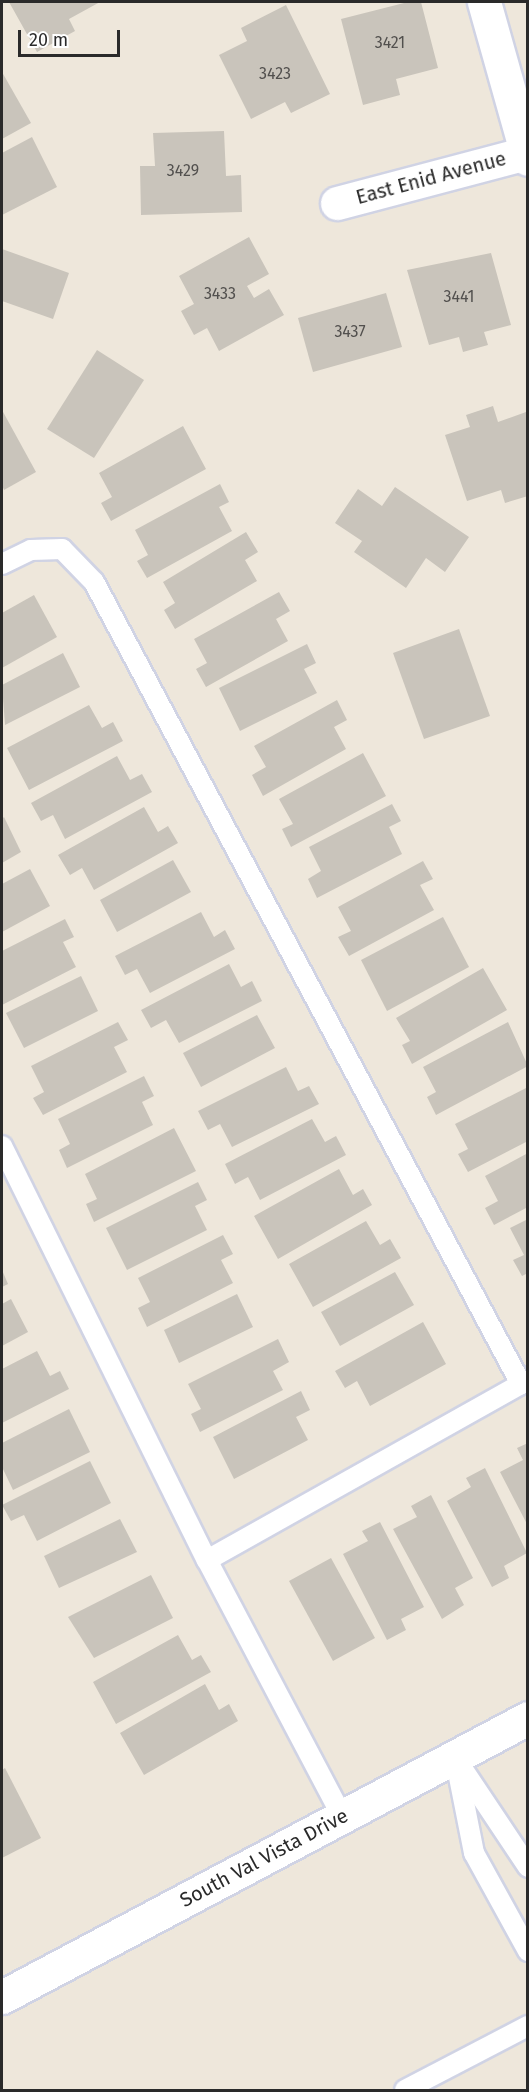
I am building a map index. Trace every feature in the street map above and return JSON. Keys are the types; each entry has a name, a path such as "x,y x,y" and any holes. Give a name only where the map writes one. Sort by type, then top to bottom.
{"main road":[{"name":"East Enid Avenue","path":"337,203 527,156 484,2"},
{"name":"South Val Vista Drive","path":"2,1997 528,1718"}],"lane":[{"path":"2,564 31,550 62,549 94,582 520,1384 207,1560"},
{"path":"2,1146 8,1178 342,1816"},
{"path":"455,1757 528,1867"},
{"path":"455,1757 474,1853 528,1951"},
{"path":"405,2091 528,2026"}],"building":[{"path":"9,2 100,2 69,19 75,31 37,52"},
{"path":"408,2 421,2 438,68 396,79 400,95 363,105 341,19"},
{"path":"286,5 330,94 291,113 285,102 251,119 219,55 247,41 241,28"},
{"path":"2,72 31,123 2,139"},
{"path":"224,131 226,176 241,175 242,212 141,215 140,166 155,166 153,133"},
{"path":"32,137 57,187 2,215 2,153"},
{"path":"249,237 269,274 247,286 254,298 269,289 284,315 219,351 207,328 194,335 181,311 194,304 179,276"},
{"path":"2,249 69,273 53,319 2,301"},
{"path":"491,253 511,325 484,332 488,345 463,352 459,337 429,345 407,270"},
{"path":"386,293 402,347 313,372 298,318"},
{"path":"97,350 144,380 94,458 47,429"},
{"path":"493,406 498,422 526,412 528,496 505,503 501,490 467,501 445,435 470,427 466,415"},
{"path":"2,410 36,472 4,490 2,485"},
{"path":"183,426 206,469 111,521 101,503 112,497 99,473"},
{"path":"220,484 229,502 219,507 232,531 147,578 137,561 148,555 135,530"},
{"path":"395,487 469,537 445,572 426,558 406,588 354,552 362,541 335,523 358,489 382,506"},
{"path":"246,532 258,552 245,560 257,581 175,629 164,610 175,603 163,582"},
{"path":"279,592 290,611 276,619 288,641 206,687 196,669 207,663 194,639"},
{"path":"34,595 57,637 2,668 2,613"},
{"path":"459,629 490,716 424,739 393,653"},
{"path":"307,644 316,663 304,669 317,693 240,731 219,688"},
{"path":"63,653 80,687 5,725 2,685"},
{"path":"337,700 347,720 334,727 346,749 263,796 252,775 266,767 254,746"},
{"path":"89,705 102,728 113,722 123,741 29,790 7,748"},
{"path":"363,753 386,796 291,847 282,829 293,824 279,799"},
{"path":"117,756 130,780 142,774 152,792 65,839 53,815 41,821 31,803"},
{"path":"392,804 401,821 389,827 402,854 317,898 308,879 321,871 309,847"},
{"path":"144,807 158,832 168,826 178,843 94,890 82,868 70,875 58,855"},
{"path":"4,817 21,852 2,863 2,819"},
{"path":"173,860 191,892 117,932 100,900"},
{"path":"423,861 433,879 420,885 434,910 349,956 338,937 351,931 338,907"},
{"path":"30,869 50,906 2,932 2,884"},
{"path":"201,912 214,937 225,930 235,949 150,993 137,969 125,975 115,956"},
{"path":"443,917 469,967 387,1011 361,960"},
{"path":"65,919 74,937 63,942 76,967 2,1005 2,951"},
{"path":"229,964 241,987 252,981 262,1001 179,1043 166,1020 151,1028 141,1010"},
{"path":"483,968 507,1010 412,1064 402,1045 410,1041 396,1018"},
{"path":"81,976 98,1011 24,1048 6,1013"},
{"path":"257,1015 275,1048 201,1087 183,1053"},
{"path":"118,1022 128,1040 114,1047 127,1072 43,1115 33,1098 44,1092 31,1066"},
{"path":"508,1022 528,1066 436,1115 427,1097 436,1092 423,1067"},
{"path":"286,1067 298,1091 309,1086 319,1104 232,1147 220,1124 208,1130 198,1111"},
{"path":"144,1076 154,1096 142,1102 153,1125 67,1168 59,1150 70,1144 58,1119"},
{"path":"528,1087 528,1141 468,1172 458,1154 468,1149 455,1124"},
{"path":"312,1119 325,1142 336,1136 346,1155 260,1200 248,1177 235,1184 225,1164"},
{"path":"174,1128 196,1171 94,1222 86,1204 97,1199 85,1174"},
{"path":"528,1153 528,1207 494,1225 485,1208 498,1201 485,1176"},
{"path":"339,1169 353,1195 363,1189 372,1205 278,1259 254,1216"},
{"path":"198,1182 207,1200 195,1206 207,1230 127,1270 106,1228"},
{"path":"528,1219 528,1273 522,1276 513,1260 524,1255 510,1228"},
{"path":"366,1221 380,1245 390,1239 401,1258 313,1307 289,1264"},
{"path":"223,1235 233,1254 221,1260 233,1283 147,1327 138,1308 150,1302 138,1278"},
{"path":"2,1270 8,1284 2,1287"},
{"path":"395,1272 414,1305 340,1346 321,1312"},
{"path":"237,1294 253,1327 179,1363 164,1330"},
{"path":"11,1299 28,1332 2,1346 2,1304"},
{"path":"423,1322 446,1364 370,1406 357,1381 345,1388 335,1371"},
{"path":"278,1339 289,1362 273,1371 283,1390 200,1432 191,1414 201,1409 188,1384"},
{"path":"37,1351 50,1376 60,1371 69,1389 2,1423 2,1369"},
{"path":"301,1391 310,1410 296,1417 308,1440 234,1479 213,1437"},
{"path":"69,1409 90,1452 13,1490 2,1467 2,1443"},
{"path":"528,1443 528,1526 500,1472 523,1460 517,1448"},
{"path":"90,1461 111,1503 37,1541 24,1515 11,1521 2,1505"},
{"path":"485,1468 527,1553 504,1566 509,1578 492,1587 447,1501 471,1487 466,1478"},
{"path":"431,1495 473,1578 455,1588 464,1605 442,1619 393,1529 417,1517 411,1506"},
{"path":"120,1519 137,1552 59,1588 44,1556"},
{"path":"380,1522 424,1607 401,1619 406,1630 387,1640 343,1554 368,1541 362,1531"},
{"path":"331,1558 375,1638 333,1661 289,1581"},
{"path":"151,1575 173,1618 94,1658 68,1617"},
{"path":"178,1635 192,1660 201,1655 211,1672 116,1724 93,1682"},
{"path":"205,1684 219,1710 229,1704 238,1721 144,1775 120,1733"},
{"path":"5,1768 41,1838 2,1858 2,1770"}]}
